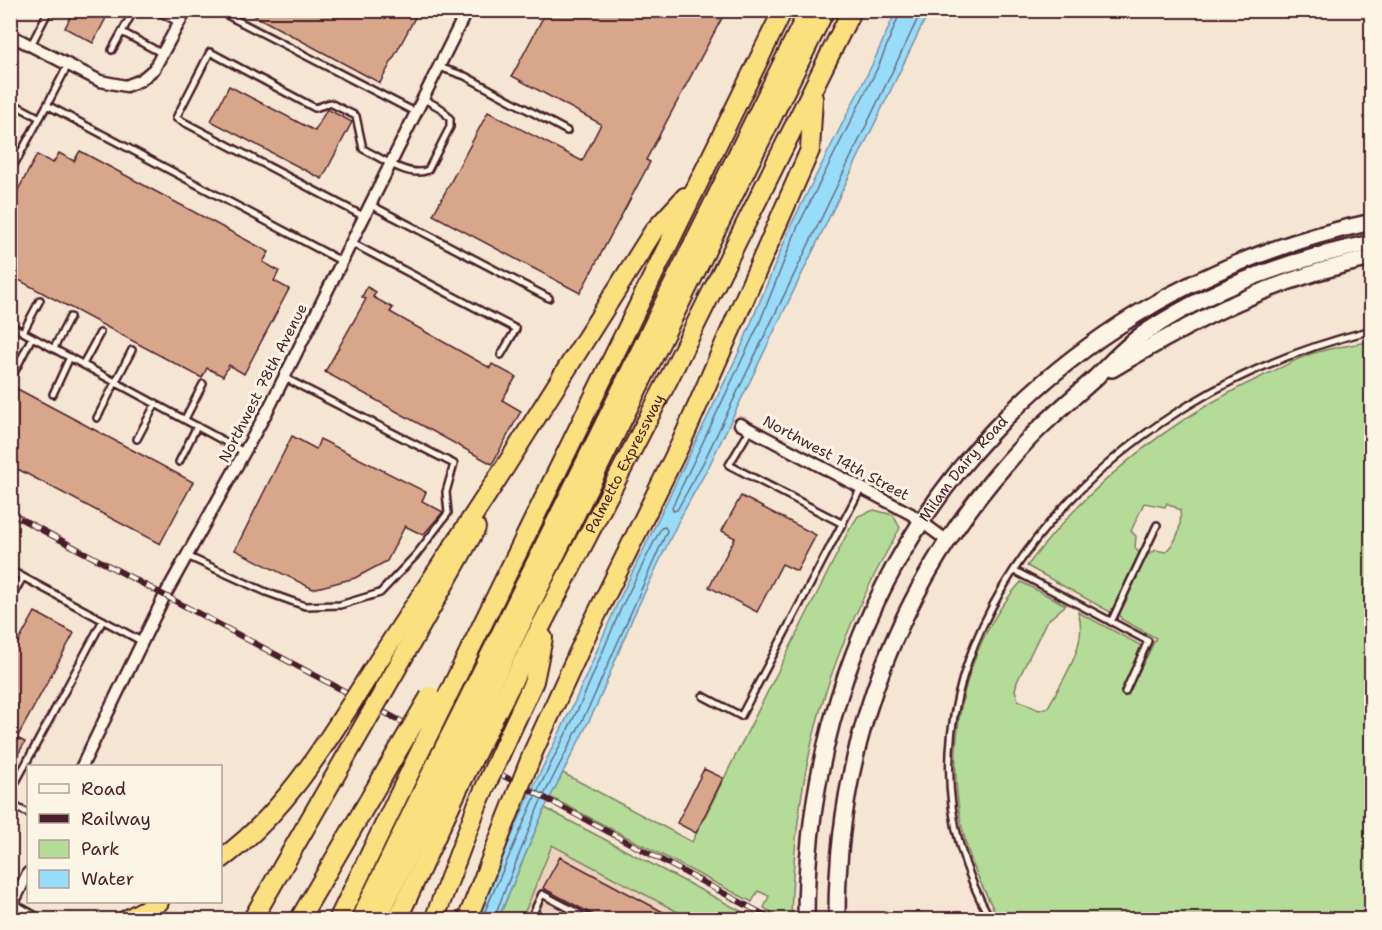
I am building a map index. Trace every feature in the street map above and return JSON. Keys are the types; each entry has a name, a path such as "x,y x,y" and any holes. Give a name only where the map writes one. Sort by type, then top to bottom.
{"highway":[{"path":"299,920 394,757 458,674 783,10"},
{"path":"475,719 809,10"},
{"path":"377,920 825,10"},
{"name":"Palmetto Expressway","path":"397,920 443,783 475,719 547,616 852,10"},
{"path":"467,920 534,750 586,636 681,443 810,150 814,87"},
{"path":"222,858 270,816 302,777 505,467 653,232 698,183"},
{"path":"252,920 462,555 505,467"},
{"path":"434,920 478,803 534,681 547,616"},
{"path":"338,920 412,768 437,699"},
{"path":"360,920 443,783"},
{"path":"126,920 157,903"}],"main road":[{"name":"Milam Dairy Road","path":"806,920 811,819 833,714 867,621 896,561 953,477 1000,423 1053,374 1110,331 1173,293 1237,262 1305,239 1371,222"},
{"name":"Milam Dairy Road","path":"837,920 843,816 863,721 895,634 946,540 1018,450 1130,342 1172,316 1213,295 1280,267 1371,243"},
{"name":"Milam Dairy Road","path":"1094,379 1180,328 1240,299 1317,271 1371,258"},
{"path":"11,908 33,920"}],"street":[{"path":"10,34 111,85 135,83 154,69 186,10"},
{"name":"Northwest 78th Avenue","path":"82,765 187,556 285,378 464,12"},
{"name":"Northwest 14th Street","path":"745,427 861,488 921,522 946,540"},
{"path":"11,908 27,875"}],"lane":[{"path":"31,45 49,10"},
{"path":"112,50 134,10"},
{"path":"156,10 179,23"},
{"path":"217,10 415,112"},
{"path":"122,32 164,54"},
{"path":"363,216 176,118 210,52 315,108 330,103 356,116 363,148 415,172 428,170 450,127 450,119 442,109 423,98"},
{"path":"10,172 68,65"},
{"path":"439,67 465,76 567,131"},
{"path":"10,102 40,118"},
{"path":"47,105 341,261"},
{"path":"10,153 19,157"},
{"path":"369,204 549,298"},
{"path":"350,242 516,329 501,354"},
{"path":"23,332 40,300"},
{"path":"54,348 70,317"},
{"path":"10,325 245,453"},
{"path":"991,920 972,882 958,840 950,796 948,752 955,700 968,656 987,615 1015,571 1077,495 1120,455 1163,422 1218,388 1268,364 1322,344 1371,330"},
{"path":"83,364 100,333"},
{"path":"14,373 32,337"},
{"path":"97,418 132,350"},
{"path":"53,394 70,357"},
{"path":"187,556 266,592 304,606 340,605 380,593 416,555 448,513 446,492 454,464 285,378"},
{"path":"185,419 203,384"},
{"path":"137,439 156,403"},
{"path":"178,462 197,426"},
{"path":"745,427 729,465 843,524"},
{"path":"703,696 741,716 861,488"},
{"path":"1111,622 1157,525"},
{"path":"10,570 142,642"},
{"path":"1015,571 1148,641 1125,692"},
{"path":"10,600 23,577"},
{"path":"10,793 103,620"},
{"path":"10,804 27,812"},
{"path":"530,920 542,894 591,920"}],"shaded area":[{"path":"545,808 756,919 498,920"}],"green space":[{"path":"1371,341 1371,919 999,920 971,861 959,806 956,772 957,738 962,704 971,670 983,639 1000,609 1021,582 1066,605 1046,622 1017,682 1015,690 1018,700 1039,710 1048,707 1077,649 1080,636 1078,612 1142,646 1122,691 1128,694 1156,638 1121,619 1119,612 1146,556 1156,550 1165,552 1176,538 1180,528 1180,510 1167,503 1165,507 1144,503 1131,531 1136,536 1135,548 1140,554 1112,613 1027,566 1052,535 1106,480 1135,455 1198,411 1232,391 1305,356"},
{"path":"874,510 893,515 900,528 851,623 818,716 799,812 791,919 784,919 764,908 769,896 758,891 752,902 550,797 563,773 692,842 848,532 858,516"},
{"path":"545,808 756,919 691,919 552,845 522,919 498,920"}],"water":[{"path":"896,11 929,11 709,466 679,520 633,617 597,705 545,808 498,919 474,920 617,604 740,350 792,223 873,63"}],"building":[{"path":"74,10 110,10 93,43 65,28"},
{"path":"244,10 419,10 380,83"},
{"path":"547,10 711,10 723,16 646,160 650,162 580,293 433,215 488,112 582,161 601,124 512,76"},
{"path":"229,86 315,131 327,109 352,122 322,179 211,121"},
{"path":"80,151 269,252 263,262 279,271 274,281 289,289 244,374 229,365 223,376 207,368 202,378 13,277 18,267 10,263 10,205 37,155 53,163 59,153 74,161"},
{"path":"367,287 376,292 373,297 393,308 390,312 490,368 492,364 516,377 502,400 521,411 492,464 325,372 366,299 362,297"},
{"path":"10,385 193,482 160,544 10,465"},
{"path":"292,436 316,449 320,439 426,492 422,501 443,512 423,535 405,526 387,561 355,578 313,589 235,550"},
{"path":"741,496 816,535 797,571 782,564 757,612 709,587 735,538 722,531"},
{"path":"35,612 74,633 17,738 25,742 10,768 10,657"},
{"path":"704,769 723,778 696,833 677,823"},
{"path":"560,857 678,920 603,920 543,888"}],"railway":[{"path":"10,513 774,920"}]}
